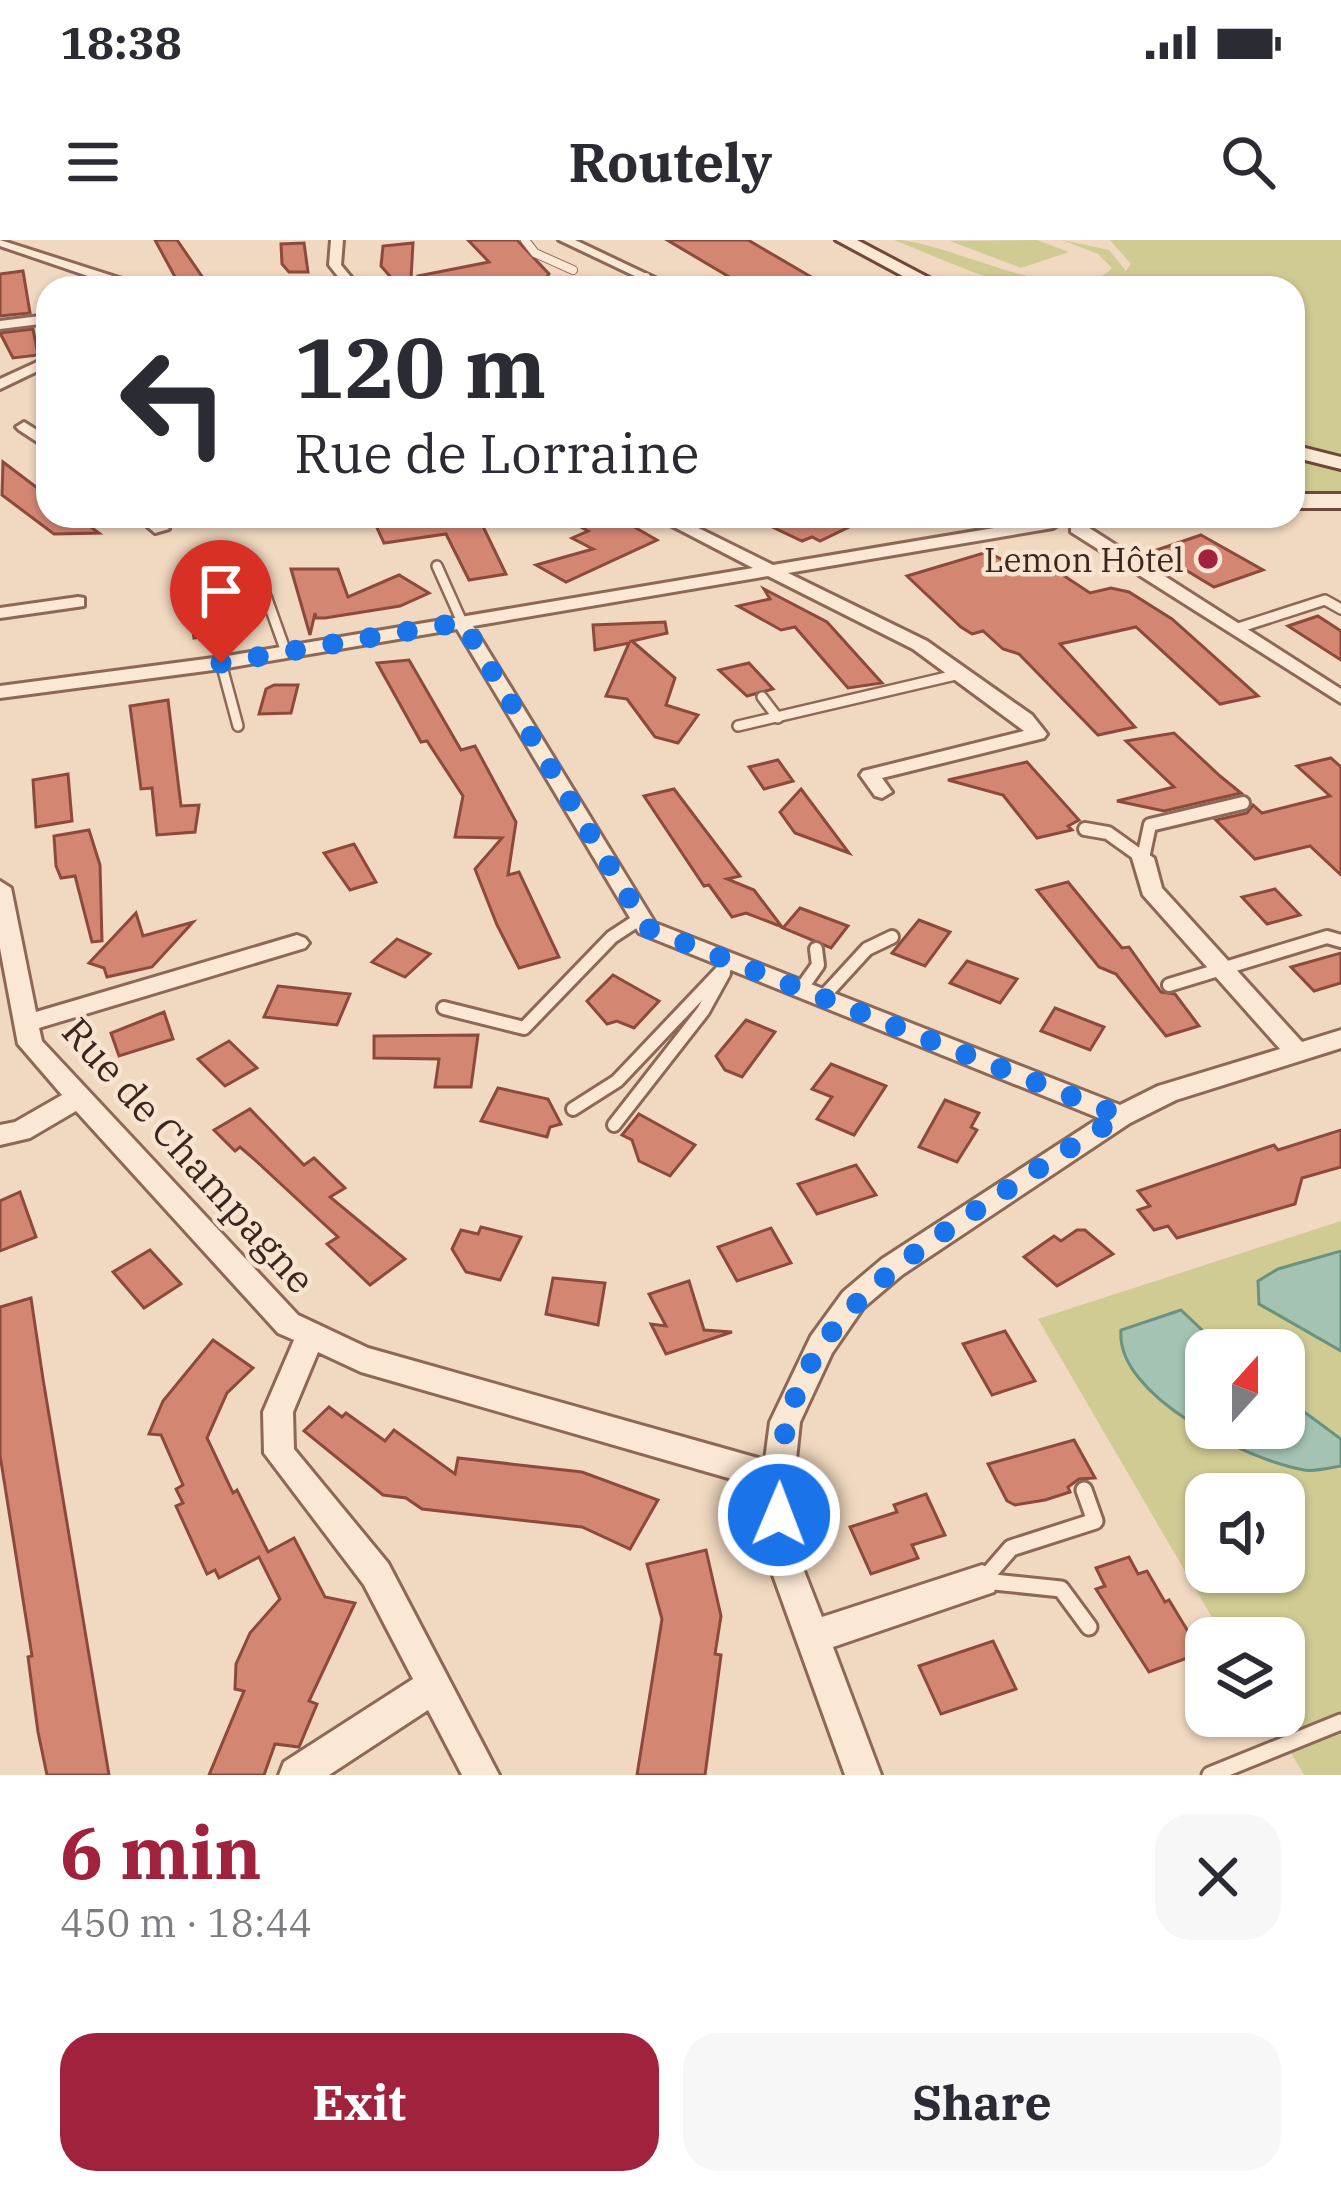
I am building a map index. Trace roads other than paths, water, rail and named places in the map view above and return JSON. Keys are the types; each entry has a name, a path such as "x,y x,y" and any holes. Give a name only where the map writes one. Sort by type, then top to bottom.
{"main road":[{"path":"844,240 915,276"},
{"path":"1305,454 1341,463"}],"street":[{"path":"337,240 336,268 343,276"},
{"path":"565,240 644,276"},
{"path":"0,242 99,276"},
{"path":"0,325 36,320"},
{"path":"0,385 36,367"},
{"path":"24,427 36,436"},
{"path":"684,528 920,645 1025,718 1037,734 870,775 883,792"},
{"path":"0,692 221,663 772,574 1007,528"},
{"path":"1095,528 1341,697"},
{"path":"0,613 78,602"},
{"path":"462,622 647,928 1121,1116"},
{"path":"1143,858 1151,890 1298,1053"},
{"name":"Rue de Champagne","path":"0,889 30,1044 288,1324 362,1359 778,1478"},
{"path":"26,1024 297,943"},
{"path":"863,1775 782,1552 778,1478 785,1422 821,1345 853,1300 892,1267 1121,1116 1167,1093 1341,1040"},
{"path":"0,1135 21,1131 79,1097"},
{"path":"311,1335 278,1412 279,1453 376,1574 481,1775"},
{"path":"812,1637 982,1581"},
{"path":"297,1775 435,1685"}],"lane":[{"path":"525,240 536,253 573,270"},
{"path":"437,566 462,622"},
{"path":"266,596 286,652"},
{"path":"1238,628 1325,600 1341,609"},
{"path":"221,663 238,726"},
{"path":"738,726 964,673"},
{"path":"762,697 778,718"},
{"path":"1085,829 1108,833 1143,858 1150,824 1243,803"},
{"path":"444,1008 524,1028 612,937 641,918"},
{"path":"812,993 867,949 892,937"},
{"path":"1168,985 1327,937 1341,941"},
{"path":"812,993 816,949"},
{"path":"573,1109 617,1081 731,962"},
{"path":"614,1125 703,1012 731,962"},
{"path":"982,1581 1011,1548 1095,1521 1084,1490"},
{"path":"982,1581 1061,1589 1090,1628"},
{"path":"1210,1775 1341,1722"}],"place":[{"name":"Lemon Hôtel","path":"1208,559"}]}
